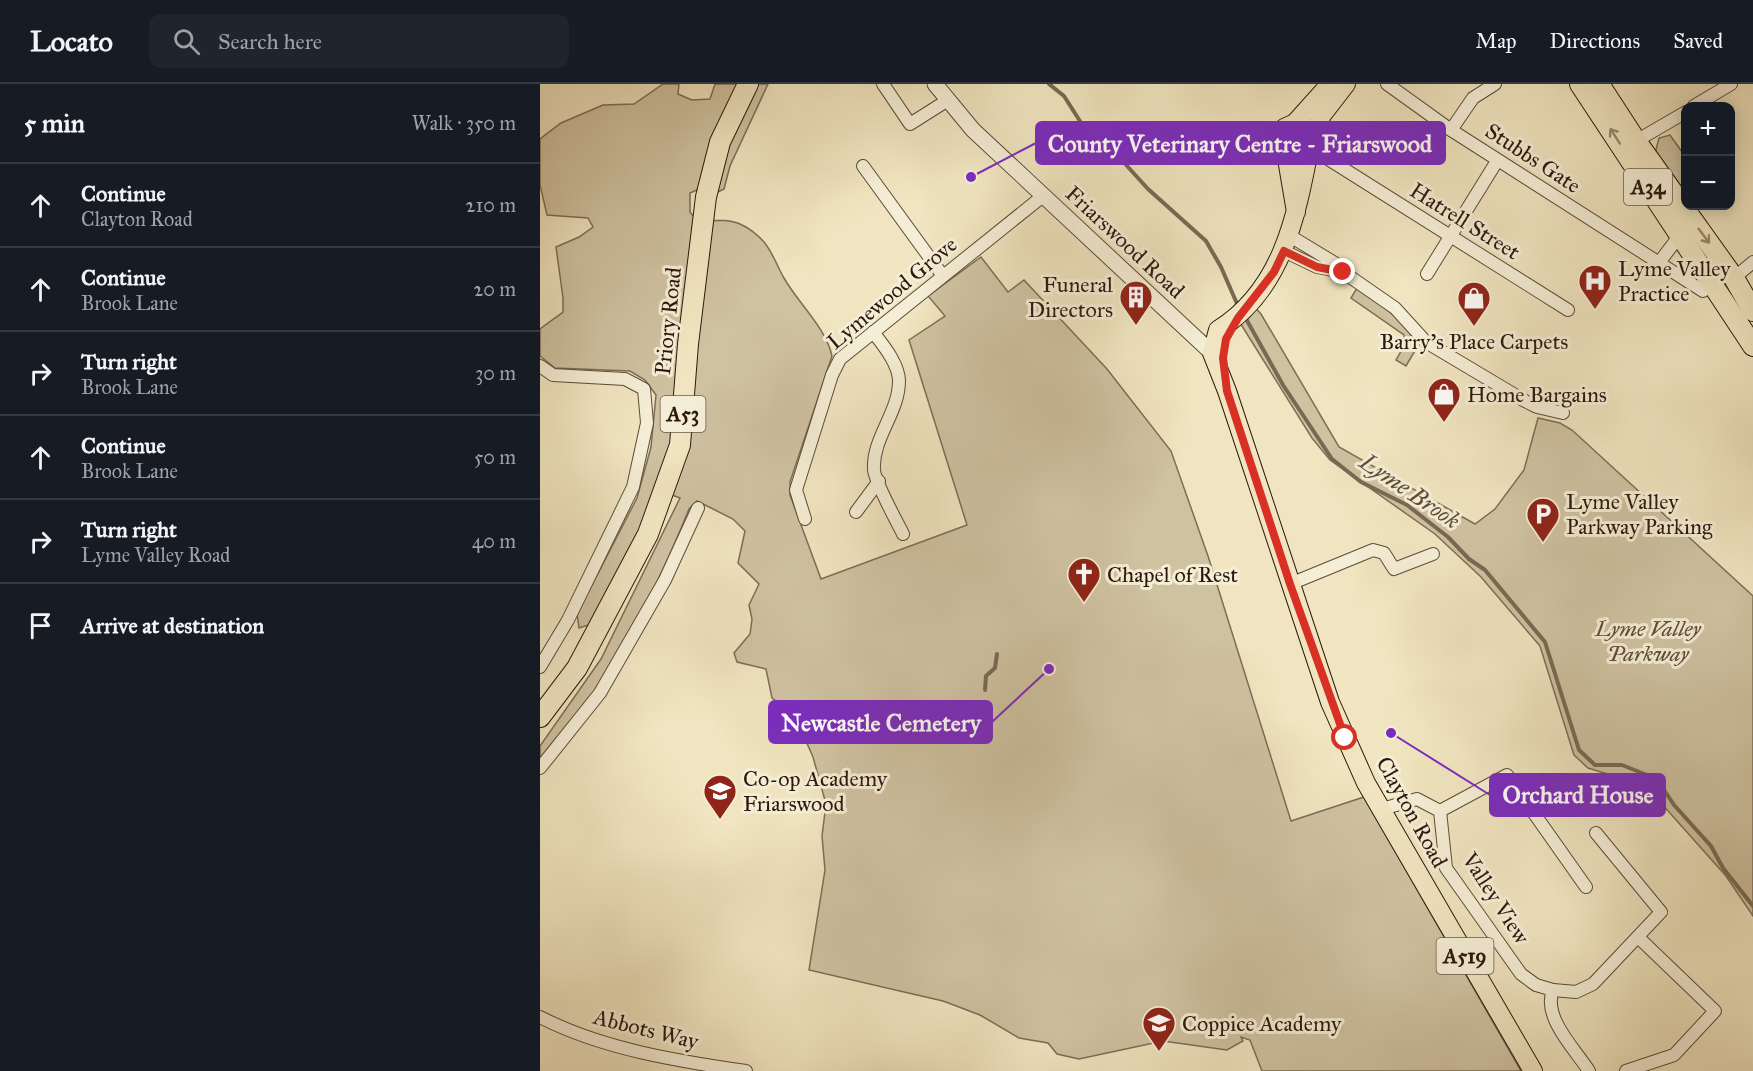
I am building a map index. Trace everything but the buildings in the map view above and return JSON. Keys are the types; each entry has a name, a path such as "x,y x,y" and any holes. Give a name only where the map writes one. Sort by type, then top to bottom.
{"highway":[{"name":"Priory Road","path":"540,717 577,668 648,534 680,446 688,344 706,197 720,142 748,84"},
{"name":"A34","path":"1580,84 1680,236 1710,291 1753,346"},
{"name":"A34","path":"1599,84 1635,141 1734,278 1753,311"},
{"path":"1710,291 1734,278"}],"main road":[{"name":"A519","path":"1296,212 1286,153 1280,146 1279,136 1286,126 1295,123 1330,84"},
{"name":"A519","path":"1227,391 1224,349 1243,312 1274,272 1287,244 1309,146 1322,115 1347,84"},
{"path":"1286,153 1297,156 1309,146 1306,128 1295,123"},
{"name":"A519","path":"1218,330 1243,312"},
{"path":"1212,353 1218,330"},
{"name":"A519","path":"1212,353 1227,391"},
{"name":"Clayton Road","path":"1227,391 1290,584 1341,729 1382,809 1533,1071"}],"street":[{"path":"883,84 910,124 948,100"},
{"name":"Friarswood Road","path":"935,84 973,130 1149,297 1186,327 1212,353"},
{"name":"Stubbs Gate","path":"1387,84 1497,161 1658,264 1710,291"},
{"path":"1451,130 1473,98 1495,84"},
{"path":"1701,102 1731,84"},
{"path":"1635,141 1681,115"},
{"name":"Hatrell Street","path":"1309,146 1568,310"},
{"path":"1427,274 1497,161"},
{"path":"863,166 943,276"},
{"name":"Lymewood Grove","path":"805,519 796,490 831,375 840,358 1043,196"},
{"path":"1658,264 1680,236"},
{"path":"1287,244 1317,267 1343,272 1395,308 1426,342 1525,401 1537,407 1563,413"},
{"path":"1734,278 1753,262"},
{"name":"Friarswood Road","path":"1186,327 1206,333 1218,330"},
{"path":"873,332 889,355 899,380 891,410 877,444 874,472 903,534"},
{"name":"Priory Road","path":"540,366 553,375 625,379 644,389 647,423 633,487 568,620 540,668"},
{"path":"856,512 879,481"},
{"path":"540,768 600,693 666,580 698,508"},
{"path":"1290,584 1372,550 1384,553 1394,569 1433,554"},
{"path":"1382,809 1417,799 1440,811 1507,775 1586,887"},
{"name":"Valley View","path":"1440,811 1446,868 1521,974 1536,986 1553,990"},
{"path":"1588,1071 1549,1006 1553,990 1576,992 1593,984 1662,912 1596,833"},
{"path":"1626,1071 1674,1055 1715,1011 1638,937"},
{"name":"Abbots Way","path":"540,1017 560,1027 614,1045 746,1071"},
{"path":"669,1071 672,1058"}],"green space":[{"path":"663,84 679,84 678,94 692,100 710,99 715,84 768,84 730,166 724,189 716,193 699,189 690,193 690,212 697,221 731,221 748,228 759,237 767,246 784,278 818,326 829,346 832,356 790,482 790,495 821,579 967,525 909,340 945,316 928,296 981,257 1008,292 1024,280 1107,369 1171,451 1208,556 1291,821 1364,797 1521,1071 1262,1071 1250,1040 1241,1037 1243,1041 1227,1050 1163,1041 1079,1059 1057,1054 1048,1043 1019,1038 980,1015 943,1001 809,970 825,870 822,836 826,804 813,757 794,714 772,698 766,669 737,662 734,653 750,634 752,619 749,605 759,584 738,563 745,531 733,519 697,501 689,509 670,554 627,640 587,702 540,762 540,746 601,659 680,498 656,489 639,534 592,624 579,628 577,614 637,498 651,447 656,395 645,380 630,371 555,368 540,356 540,329 563,312 556,247 579,237 593,227 588,218 547,215 540,185 540,139 561,123 603,105 634,104"},
{"path":"1670,135 1681,150 1681,188 1654,157 1659,138"},
{"path":"1357,288 1392,314 1409,332 1416,349 1406,366 1396,360 1404,346 1404,335 1351,298"},
{"name":"Lyme Valley Parkway","path":"1251,303 1261,314 1339,447 1475,524 1495,509 1524,470 1538,418 1560,423 1572,430 1753,596 1753,916 1726,876 1661,803 1634,782 1588,768 1574,755 1540,646 1481,577 1435,534 1330,460 1312,438 1237,318"}],"waterway":[{"name":"Lyme Brook","path":"1049,84 1064,96 1085,129 1108,145 1148,189 1206,241 1221,267 1238,306"},
{"name":"Lyme Brook","path":"1245,317 1283,385 1332,459 1361,482 1407,505 1448,537 1469,559 1485,570 1545,642 1579,750 1595,765 1622,765 1647,775 1660,784 1674,805 1711,846 1723,868 1753,906"},
{"path":"985,690 986,676 995,668 997,654"}],"place":[{"name":"County Veterinary Centre - Friarswood","path":"971,177"},
{"name":"Lyme Valley Practice","path":"1595,310"},
{"name":"Funeral Directors","path":"1136,326"},
{"name":"Barry's Place Carpets","path":"1474,327"},
{"name":"Home Bargains","path":"1444,423"},
{"name":"Lyme Valley Parkway Parking","path":"1543,543"},
{"name":"Chapel of Rest","path":"1084,603"},
{"name":"Newcastle Cemetery","path":"1049,669"},
{"name":"Orchard House","path":"1391,733"},
{"name":"Co-op Academy Friarswood","path":"720,820"},
{"name":"Coppice Academy","path":"1159,1052"}],"route":[{"path":"1343,272 1317,267 1284,251 1274,272 1238,318 1226,339 1223,358 1227,391 1330,702 1345,738"}]}
